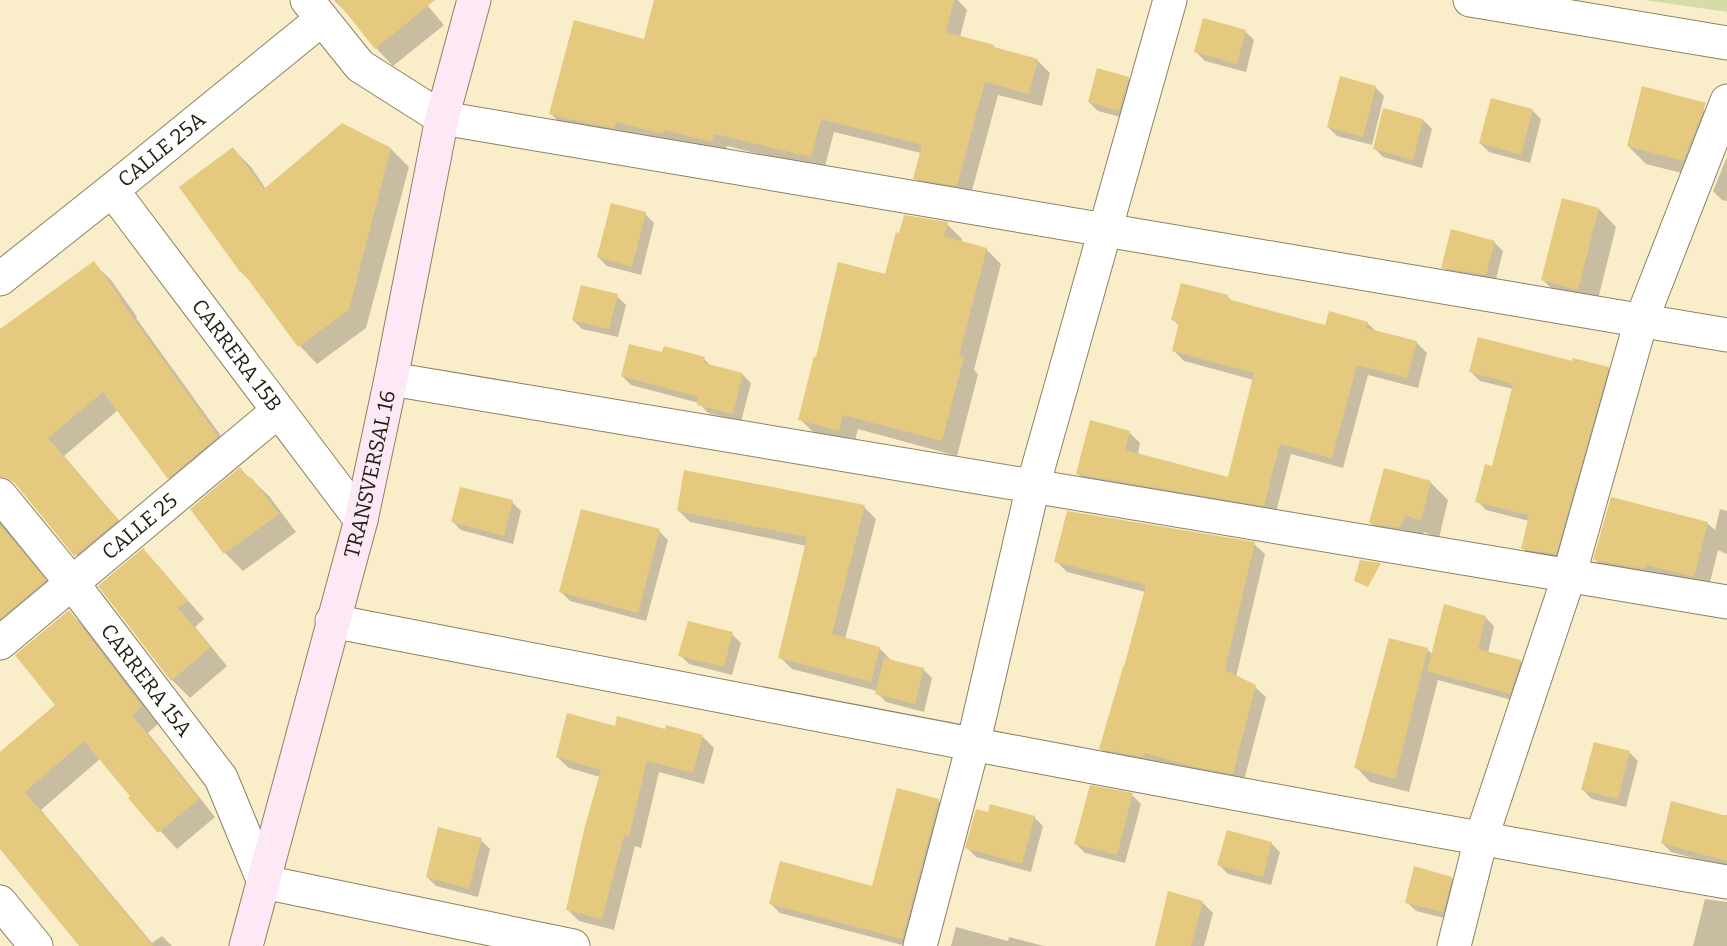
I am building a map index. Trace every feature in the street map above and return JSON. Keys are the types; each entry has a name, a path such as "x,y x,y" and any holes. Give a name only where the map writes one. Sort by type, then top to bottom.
{"main road":[{"name":"TRANSVERSAL 16","path":"246,946 361,520 442,118 474,0"}],"street":[{"path":"920,946 973,745 1033,486 1170,0"},
{"path":"1470,0 1727,43"},
{"path":"314,10 360,66 442,118 1727,335"},
{"name":"CALLE 25A","path":"0,279 112,190 314,10"},
{"path":"1454,946 1481,839 1569,576 1641,321 1727,101"},
{"name":"CARRERA 15B","path":"112,190 361,520"},
{"path":"391,379 1727,602"},
{"name":"CALLE 25","path":"0,643 278,411"},
{"name":"CARRERA 15A","path":"0,495 72,583 220,778 264,882"},
{"path":"332,621 973,745 1727,882"},
{"path":"264,882 573,946"},
{"path":"0,902 36,946"}],"green space":[{"path":"1645,0 1727,0 1727,12"}],"building":[{"path":"336,0 435,0 375,49"},
{"path":"654,0 954,0 946,32 1038,59 1029,94 985,82 957,186 913,179 922,145 821,119 811,157 714,134 712,142 664,130 663,134 616,122 614,128 549,114 574,20 644,39"},
{"path":"1203,18 1246,30 1237,64 1194,52"},
{"path":"1097,68 1129,77 1119,111 1088,102"},
{"path":"1340,76 1376,86 1363,137 1327,127"},
{"path":"1642,86 1706,103 1683,161 1627,146"},
{"path":"1491,98 1533,109 1521,155 1479,143"},
{"path":"1383,108 1423,119 1413,160 1373,149"},
{"path":"342,123 391,148 349,310 298,347 179,187 233,147 264,189"},
{"path":"1562,198 1599,208 1578,290 1541,280"},
{"path":"611,203 646,212 632,267 597,257"},
{"path":"904,215 948,222 944,236 987,248 959,356 964,357 942,441 843,415 839,431 798,420 814,356 816,357 838,262 885,274 896,232 899,233"},
{"path":"1451,229 1495,241 1486,275 1441,268"},
{"path":"94,261 218,436 168,479 103,392 48,438 118,520 74,556 15,483 0,477 0,329"},
{"path":"1181,283 1228,295 1227,299 1325,325 1329,311 1368,322 1366,328 1417,341 1407,378 1357,365 1332,458 1280,444 1264,506 1076,474 1090,420 1130,431 1125,450 1228,477 1254,373 1172,351 1179,322 1171,320"},
{"path":"581,285 618,294 609,329 572,320"},
{"path":"1478,337 1572,361 1573,358 1609,367 1556,554 1521,549 1529,515 1475,502 1485,464 1492,466 1513,384 1469,372"},
{"path":"629,344 662,352 664,346 705,357 704,363 743,373 733,414 697,405 699,397 621,376"},
{"path":"240,467 249,479 251,477 279,514 224,554 190,509"},
{"path":"1384,468 1431,481 1421,521 1406,515 1399,528 1369,523"},
{"path":"684,470 865,505 832,634 880,647 871,682 778,658 807,537 677,511"},
{"path":"460,487 513,500 504,536 451,522"},
{"path":"1611,497 1708,522 1694,577 1646,565 1645,569 1593,560"},
{"path":"581,509 660,529 638,613 559,592"},
{"path":"1067,511 1255,542 1225,670 1256,685 1233,774 1195,767 1144,753 1143,757 1099,749 1146,585 1054,562"},
{"path":"0,525 46,580 0,619"},
{"path":"143,548 188,601 178,608 211,647 171,681 98,586"},
{"path":"1360,560 1381,563 1368,587 1354,581"},
{"path":"1444,604 1486,616 1478,649 1521,660 1510,694 1427,671"},
{"path":"69,610 142,706 132,715 199,799 158,833 84,741 25,792 153,946 79,946 0,849 0,752 55,705 15,655"},
{"path":"688,621 733,632 724,667 678,656"},
{"path":"1389,638 1428,648 1395,779 1354,768"},
{"path":"884,658 924,668 915,704 875,694"},
{"path":"567,713 615,726 617,716 665,729 666,725 703,735 693,773 647,761 629,837 624,836 602,919 566,910 585,826 601,770 556,757"},
{"path":"1594,742 1630,751 1618,799 1581,790"},
{"path":"1090,785 1133,793 1117,855 1074,844"},
{"path":"897,788 939,799 902,939 769,904 780,861 872,886"},
{"path":"1671,801 1727,816 1727,861 1661,843"},
{"path":"990,804 1035,816 1022,864 965,848 976,809 988,812"},
{"path":"438,827 482,838 469,889 426,877"},
{"path":"1227,830 1272,842 1263,877 1217,865"},
{"path":"1414,866 1452,877 1443,912 1405,903"},
{"path":"1168,891 1203,901 1191,946 1155,946"}]}
